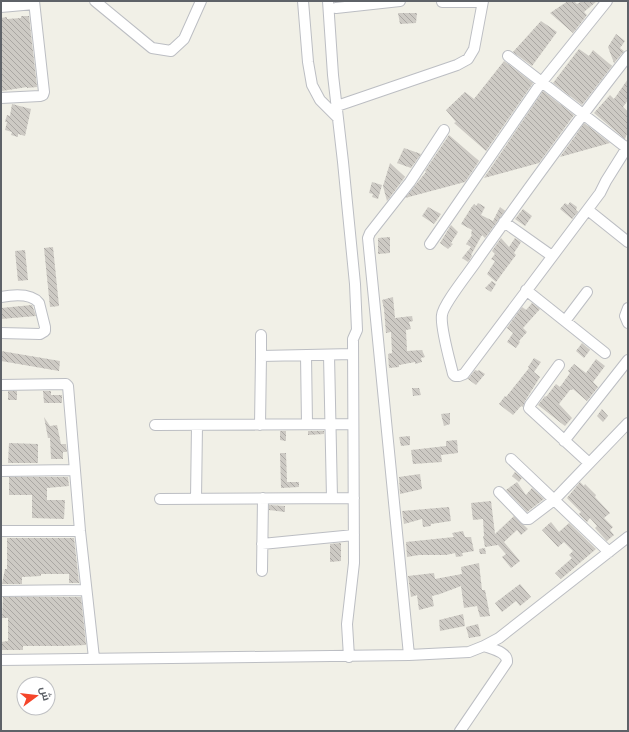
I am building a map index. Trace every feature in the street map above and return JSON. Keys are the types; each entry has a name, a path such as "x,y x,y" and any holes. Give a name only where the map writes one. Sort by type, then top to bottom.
{"street":[{"path":"95,1 152,48 171,51 184,39 201,1"},
{"path":"303,1 308,62 312,86 320,100 338,118"},
{"path":"328,1 355,284 356,330 353,339 354,562 347,624 349,657"},
{"path":"330,25 337,5 400,1"},
{"path":"430,244 541,83 607,1"},
{"path":"1,7 34,2 44,92 43,95 40,96 1,98"},
{"path":"337,106 457,66 468,59 474,48 482,2 442,2"},
{"path":"508,56 541,83 583,114 628,148 588,210 526,290 464,374 455,376 453,374 447,352 442,313 456,290 504,222 583,114 628,56"},
{"path":"409,655 368,238 370,233 410,182 444,130"},
{"path":"588,210 628,242"},
{"path":"504,222 552,256"},
{"path":"526,290 564,322 605,353"},
{"path":"564,322 587,292"},
{"path":"1,297 20,296 36,300 39,303 46,327 40,334 1,333"},
{"path":"628,308 625,316 628,323"},
{"path":"260,425 261,335"},
{"path":"261,356 353,354"},
{"path":"306,355 307,424"},
{"path":"329,355 332,498"},
{"path":"564,441 628,360"},
{"path":"559,365 529,408 589,463"},
{"path":"1,392 1,386 68,385 80,531 94,658"},
{"path":"499,492 527,520 554,500 628,423"},
{"path":"155,425 353,424"},
{"path":"196,499 198,425"},
{"path":"511,459 609,552"},
{"path":"1,471 75,470"},
{"path":"262,571 263,498"},
{"path":"160,499 354,498"},
{"path":"1,531 80,531"},
{"path":"262,544 354,536"},
{"path":"1,660 349,657 469,652 499,638 628,537"},
{"path":"1,591 86,590"},
{"path":"460,731 507,662 505,654 484,646"}],"building":[{"path":"568,1 574,1 577,4 582,1 597,1 584,12 587,15 573,33 550,13"},
{"path":"398,13 417,13 416,23 400,24"},
{"path":"21,16 29,16 37,87 2,91 1,18 21,18"},
{"path":"541,21 557,32 532,66 513,52"},
{"path":"616,34 625,41 620,48 624,51 614,63 608,47"},
{"path":"579,49 589,56 593,50 612,66 582,105 553,83"},
{"path":"504,61 533,83 486,151 454,123 456,122 446,110 465,92 474,99"},
{"path":"628,79 628,100 623,107 628,112 628,131 625,139 594,113 610,95 614,99"},
{"path":"543,91 574,115 539,163 484,178"},
{"path":"12,104 31,109 25,136 18,134 18,137 11,135 12,132 5,130 7,122 5,122 7,115 10,116"},
{"path":"584,123 610,143 560,157 576,135"},
{"path":"449,135 479,161 465,182 405,198 426,172 425,171"},
{"path":"404,148 421,154 411,168 397,163"},
{"path":"390,163 405,177 387,201 383,186"},
{"path":"372,182 382,185 378,199 372,197 373,194 369,193"},
{"path":"570,202 577,207 576,210 578,212 572,219 560,209 565,203 568,205"},
{"path":"478,203 485,207 481,215 493,221 500,207 505,211 485,238 482,235 468,262 462,258 471,247 466,244 472,235 472,230 461,224 474,204 476,206"},
{"path":"428,207 441,214 434,224 422,216"},
{"path":"523,209 532,216 525,226 515,219"},
{"path":"451,225 458,232 451,243 453,244 448,249 440,243"},
{"path":"390,237 390,253 378,254 378,238"},
{"path":"501,238 509,247 515,238 521,242 514,253 516,255 496,282 487,274 495,261 491,259 495,254 492,251"},
{"path":"53,247 59,306 50,307 44,248"},
{"path":"25,250 28,280 18,281 15,251"},
{"path":"492,281 496,284 491,292 485,288"},
{"path":"393,297 395,318 412,316 413,321 409,322 411,329 406,330 407,351 422,350 425,357 421,358 422,362 415,364 415,362 399,365 399,367 389,368 388,354 392,353 391,332 386,333 382,300"},
{"path":"532,303 540,309 523,328 527,332 519,341 520,342 516,348 507,342 513,333 507,328 522,307 526,310"},
{"path":"32,305 36,316 1,319 1,308"},
{"path":"582,343 590,350 584,358 576,351"},
{"path":"1,351 60,361 59,371 1,361"},
{"path":"534,358 541,362 534,372 540,377 525,401 523,407 521,406 513,415 499,404 529,368 528,367"},
{"path":"596,359 605,366 593,382 598,387 587,401 573,389 570,390 559,404 572,418 565,426 538,405 556,384 560,387 570,373 568,371 574,364 586,373"},
{"path":"475,370 479,370 485,374 476,385 468,379"},
{"path":"412,388 419,388 421,395 413,396"},
{"path":"8,391 17,391 17,400 8,400"},
{"path":"43,391 51,391 51,395 62,395 62,403 44,403"},
{"path":"602,409 608,416 603,422 597,416"},
{"path":"450,413 450,424 444,426 441,414"},
{"path":"44,417 50,426 57,425 61,444 66,444 67,452 63,452 63,459 51,459 50,438 48,438"},
{"path":"280,431 286,431 286,441 280,440"},
{"path":"308,431 324,431 324,434 308,435"},
{"path":"410,436 410,445 401,446 399,437"},
{"path":"457,440 458,453 441,455 442,462 413,464 411,450 446,446 446,441"},
{"path":"9,443 38,444 38,463 8,463"},
{"path":"280,453 286,453 287,482 299,482 299,487 281,488"},
{"path":"515,472 522,478 519,482 512,476"},
{"path":"420,474 422,489 400,494 399,477"},
{"path":"9,477 68,477 69,486 47,488 47,500 65,500 64,519 32,518 32,495 9,495"},
{"path":"517,482 526,495 532,488 544,499 527,512 506,490"},
{"path":"580,482 584,486 585,484 596,495 595,497 610,513 604,518 613,527 610,530 614,535 607,541 595,528 597,526 590,518 587,522 579,514 581,512 567,498"},
{"path":"491,501 495,534 514,516 528,529 521,535 517,530 504,542 520,561 511,568 502,557 506,554 498,545 485,547 483,536 483,519 473,520 471,503"},
{"path":"269,505 285,506 285,512 269,510"},
{"path":"449,507 451,521 431,524 431,526 423,527 422,519 404,524 402,511"},
{"path":"551,522 559,532 569,523 596,549 561,579 555,573 572,558 569,555 573,551 564,542 558,547 542,530"},
{"path":"463,531 465,537 471,537 474,551 462,553 463,556 456,557 455,553 446,555 419,555 407,557 406,542 454,537 452,533"},
{"path":"7,538 74,538 79,583 69,583 69,574 41,574 41,576 22,577 22,584 2,584 5,569 7,569"},
{"path":"341,543 341,561 330,562 330,544"},
{"path":"485,548 486,554 480,554 479,549"},
{"path":"479,563 482,590 485,590 490,616 480,617 477,606 464,608 461,586 432,596 434,606 419,610 417,595 411,597 408,576 434,573 435,579 462,574 461,567"},
{"path":"520,584 531,597 520,606 516,601 502,612 495,603"},
{"path":"3,597 81,597 86,645 23,646 23,650 1,650 1,642 8,641 8,618 2,618"},
{"path":"463,614 465,626 440,631 439,620"},
{"path":"478,624 481,636 469,638 466,627"}]}
